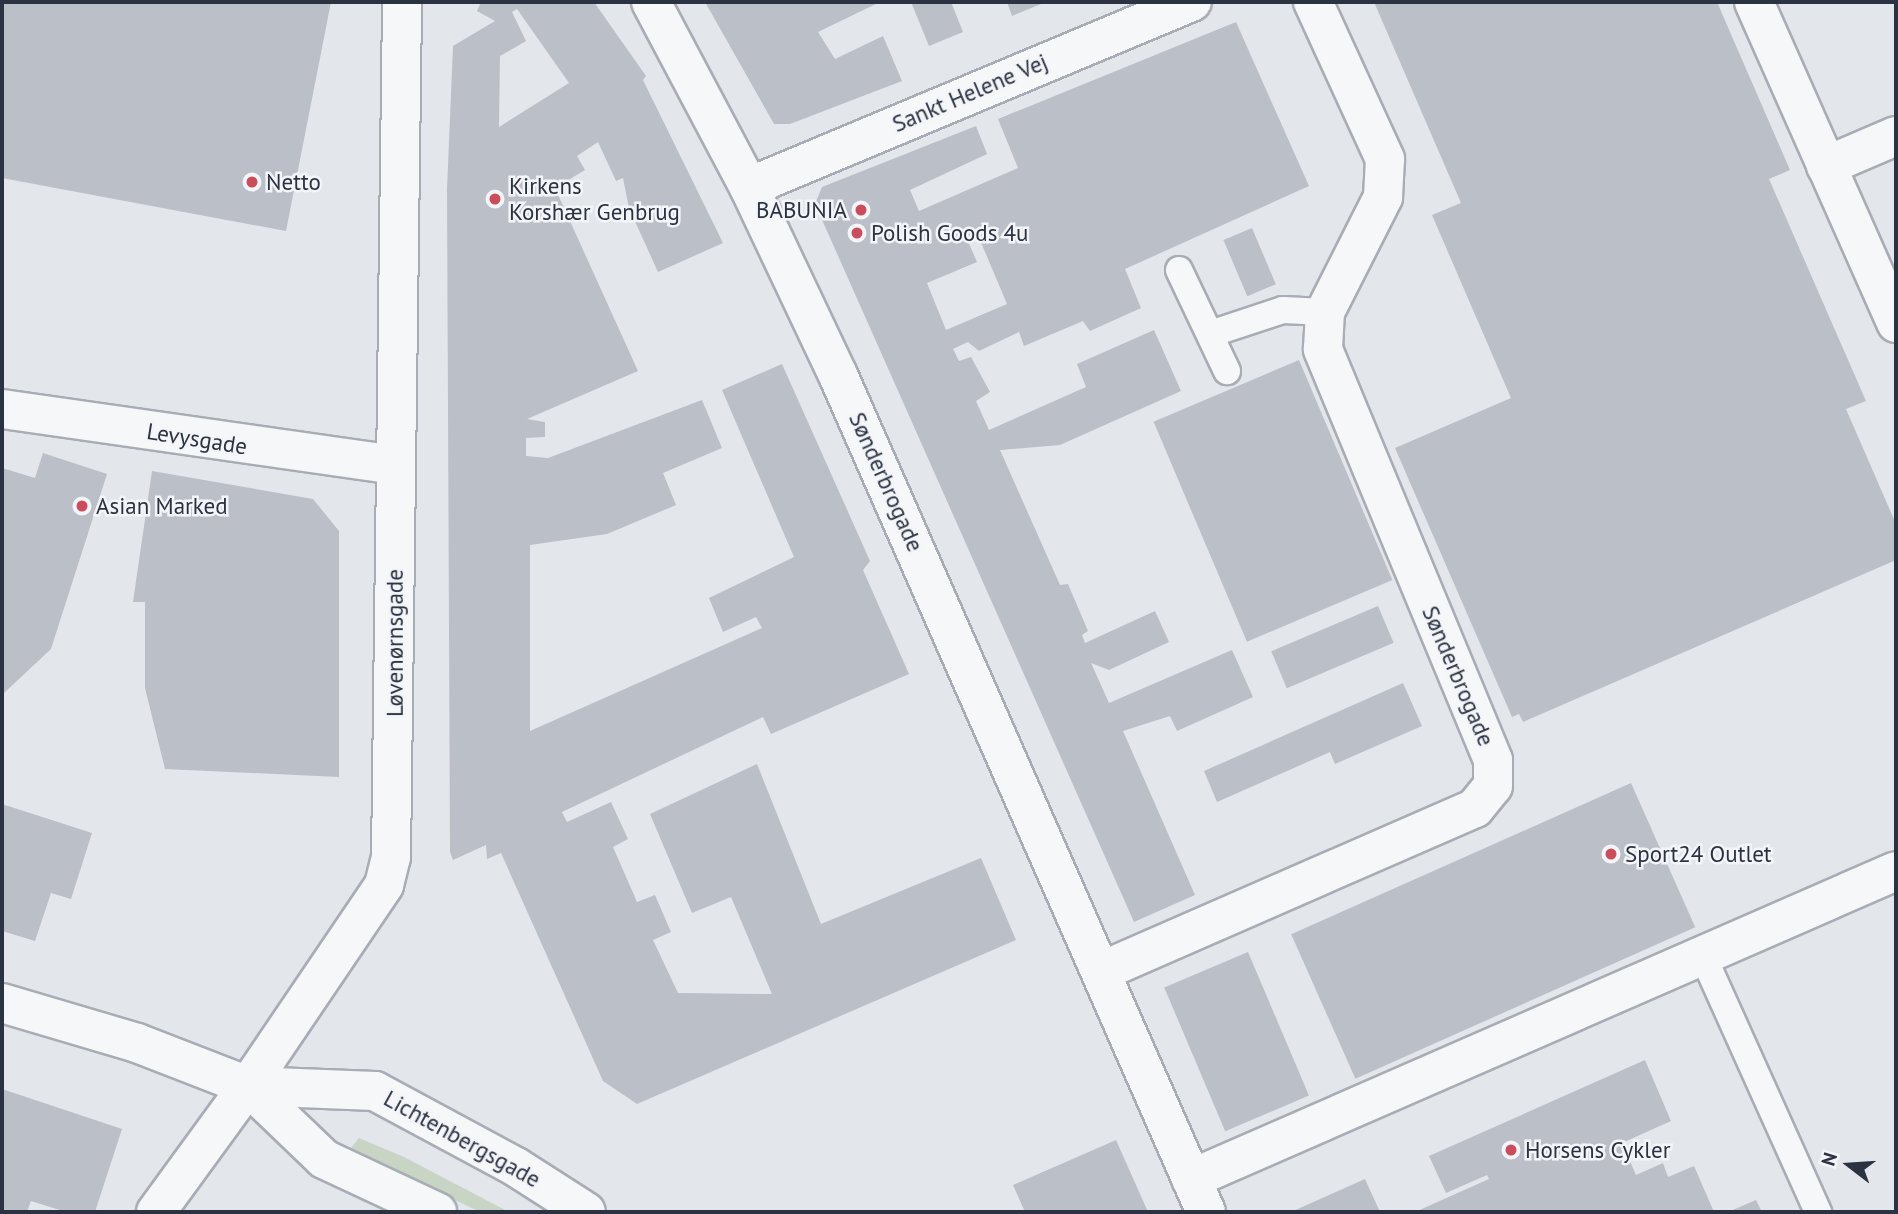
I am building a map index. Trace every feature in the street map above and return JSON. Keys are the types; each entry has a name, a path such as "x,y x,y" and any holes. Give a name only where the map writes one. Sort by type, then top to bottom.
{"street":[{"name":"Løvenørnsgade","path":"156,1212 248,1086 384,885 391,857 402,2"},
{"name":"Sønderbrogade","path":"651,2 749,187 1102,971 1198,1196 1703,956 1896,871"},
{"name":"Sankt Helene Vej","path":"749,187 1192,2"},
{"path":"1313,2 1385,159 1382,197 1331,295"},
{"path":"1754,2 1896,323"},
{"path":"1826,166 1896,135"},
{"name":"Sønderbrogade","path":"1102,971 1475,808 1493,786 1493,760 1323,349 1331,295"},
{"name":"Levysgade","path":"2,409 394,466"},
{"name":"Lichtenbergsgade","path":"2,1003 112,1034 248,1086 375,1091 516,1167 586,1212"},
{"name":"Lichtenbergsgade","path":"248,1086 324,1159 437,1212"}],"lane":[{"path":"1179,270 1227,371"},
{"path":"1210,334 1331,295"},
{"path":"1703,956 1818,1212"}],"green space":[{"path":"359,1138 404,1157 509,1212 480,1212 350,1149"}],"building":[{"path":"3,2 331,2 286,231 2,178"},
{"path":"481,2 594,2 646,76 643,80 723,243 658,272 629,208 623,178 616,181 598,142 577,156 585,170 555,188 638,371 527,419 545,422 545,437 526,438 526,456 548,458 702,400 722,448 663,473 676,505 607,534 530,545 530,731 762,628 756,617 723,632 709,598 794,557 722,390 782,364 870,561 863,570 909,674 771,734 763,717 562,812 567,822 611,802 628,839 613,847 637,902 655,895 671,932 653,940 678,993 772,994 731,897 692,913 650,814 757,764 821,924 981,858 1016,940 637,1104 603,1081 501,853 487,859 486,845 453,860 450,852 447,189 453,46 495,21 477,11","holes":["517,9 569,83 499,127 500,56 526,41 512,12"]},
{"path":"705,2 880,2 818,32 835,59 883,36 902,81 790,124 774,124"},
{"path":"911,2 951,2 963,32 929,46"},
{"path":"1007,2 1046,2 1012,16"},
{"path":"1374,2 1717,2 1790,170 1769,179 1866,401 1846,409 1896,524 1896,560 1523,722 1519,714 1512,717 1395,448 1511,398 1432,215 1461,203"},
{"path":"1236,22 1309,186 1125,269 1141,308 1090,331 1083,321 1024,346 1019,332 979,351 968,342 953,349 959,361 971,357 990,392 976,401 989,430 1086,387 1077,364 1154,330 1181,391 1060,445 1000,450 1060,585 1068,584 1088,631 1082,635 1085,643 1155,611 1169,642 1109,670 1091,663 1109,703 1232,650 1253,697 1177,731 1170,716 1123,731 1195,895 1134,922 815,204 822,187 976,126 987,154 910,190 919,211 1018,168 998,119","holes":["977,233 1007,304 946,330 927,283 977,262 966,237"]},
{"path":"1252,228 1276,284 1247,296 1223,240"},
{"path":"1299,360 1392,580 1247,642 1154,422"},
{"path":"43,453 107,474 51,649 4,693 2,468 35,478"},
{"path":"152,471 313,499 339,531 339,777 165,769 145,688 145,602 133,602"},
{"path":"1378,606 1394,643 1287,688 1271,651"},
{"path":"1403,683 1422,726 1335,764 1330,752 1217,802 1204,771"},
{"path":"1631,783 1695,927 1355,1079 1291,934"},
{"path":"2,804 92,833 71,899 51,893 35,941 2,931"},
{"path":"1248,952 1309,1096 1225,1131 1164,988"},
{"path":"1645,1060 1671,1121 1622,1143 1636,1175 1663,1163 1668,1177 1694,1166 1714,1212 1415,1212 1489,1179 1487,1175 1446,1193 1429,1156"},
{"path":"2,1089 122,1129 95,1212 66,1212 31,1201 27,1212 2,1212"},
{"path":"1116,1140 1148,1212 1025,1212 1013,1185"},
{"path":"1365,1179 1380,1212 1291,1212"},
{"path":"1756,1200 1762,1212 1728,1212"}],"place":[{"name":"Netto","path":"252,182"},
{"name":"Kirkens Korshær Genbrug","path":"495,199"},
{"name":"BABUNIA","path":"861,210"},
{"name":"Polish Goods 4u","path":"857,233"},
{"name":"Asian Marked","path":"82,506"},
{"name":"Sport24 Outlet","path":"1611,854"},
{"name":"Horsens Cykler","path":"1511,1150"}]}
